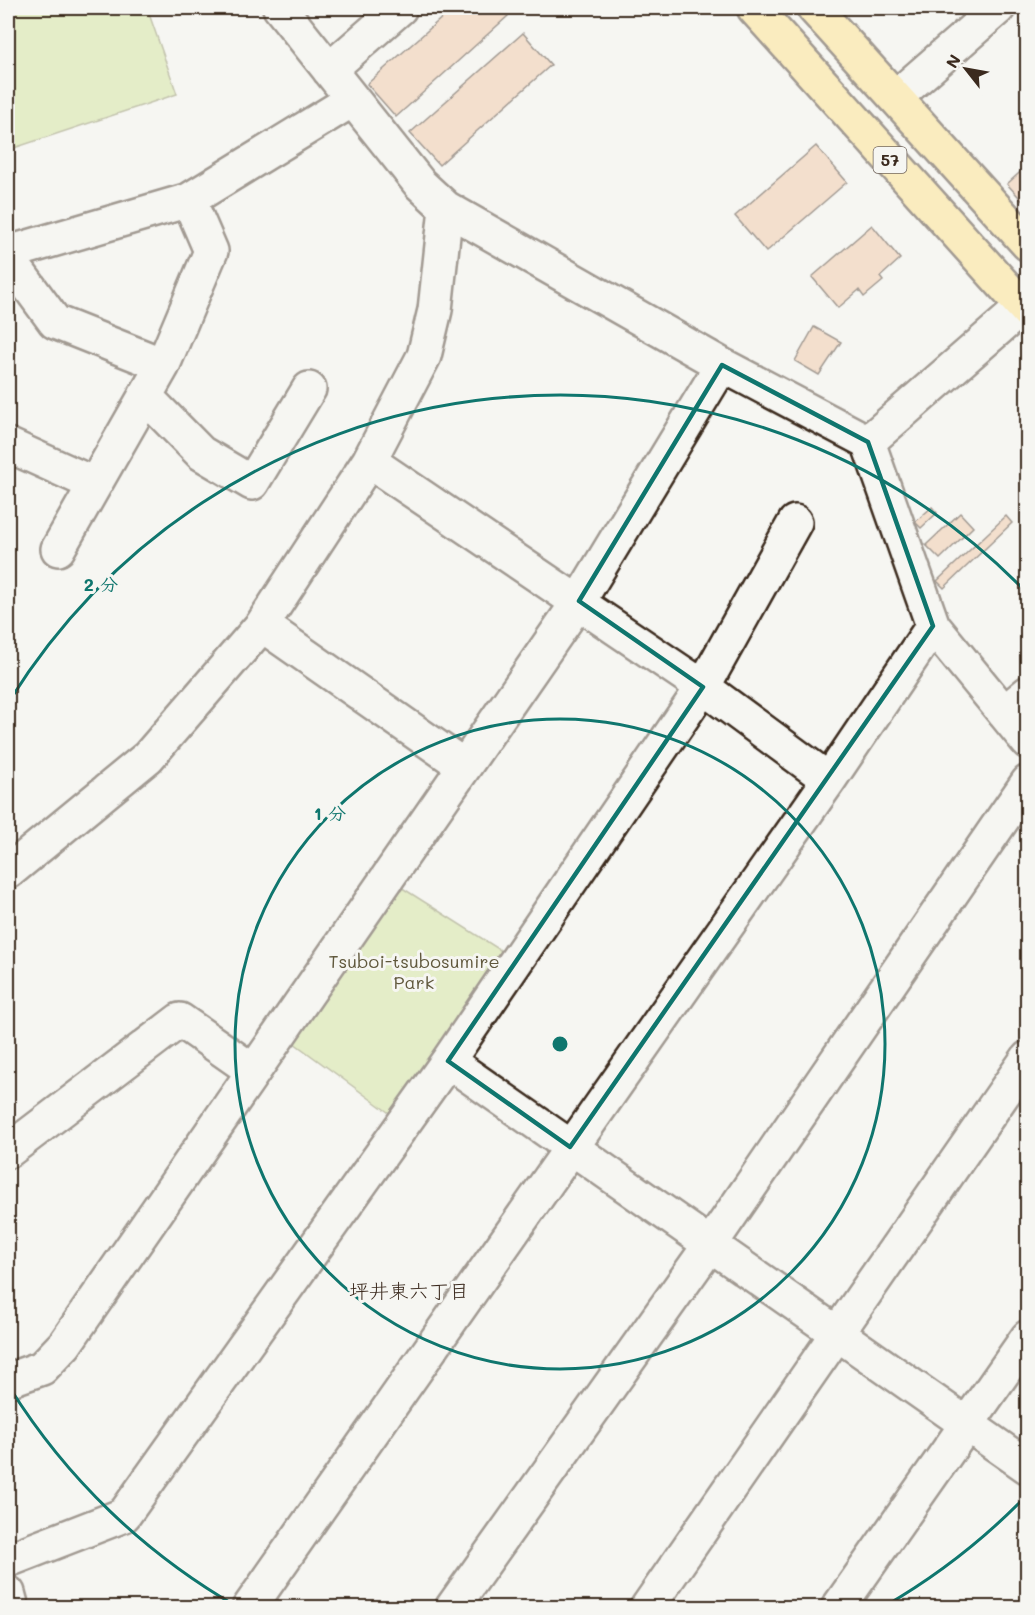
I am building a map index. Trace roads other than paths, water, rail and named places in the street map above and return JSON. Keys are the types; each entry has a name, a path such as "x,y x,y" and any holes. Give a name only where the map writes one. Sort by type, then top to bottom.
{"main road":[{"name":"57","path":"754,8 1025,309"},
{"name":"57","path":"814,8 1028,244"}],"street":[{"path":"280,8 420,184 446,208 722,365 868,442 933,626 1016,703 1028,742"},
{"path":"329,70 400,8"},
{"path":"896,97 998,8"},
{"path":"8,253 189,200 352,100"},
{"path":"58,549 163,365 211,251 189,200"},
{"path":"8,872 148,757 262,626 369,461 424,356 435,310 446,208"},
{"path":"8,258 55,322 163,365"},
{"path":"868,442 1025,309"},
{"path":"8,1380 42,1368 65,1344 579,601 722,365"},
{"path":"145,396 201,453 252,483 309,389"},
{"path":"8,445 94,484"},
{"path":"369,461 579,601 703,687 829,780"},
{"path":"8,1560 124,1515 448,1061 703,687 795,522"},
{"path":"262,626 465,766"},
{"path":"249,1608 829,780 933,626"},
{"path":"452,1608 710,1245 1028,782"},
{"path":"8,1151 180,1020 254,1071"},
{"path":"647,1608 1028,1058"},
{"path":"448,1061 1028,1467"},
{"path":"838,1608 1028,1337"},
{"path":"8,1593 12,1608"}],"district":[{"name":"坪井東六丁目","path":"409,1291"}],"park label":[{"name":"Tsuboi-tsubosumire Park","path":"414,972"}]}
